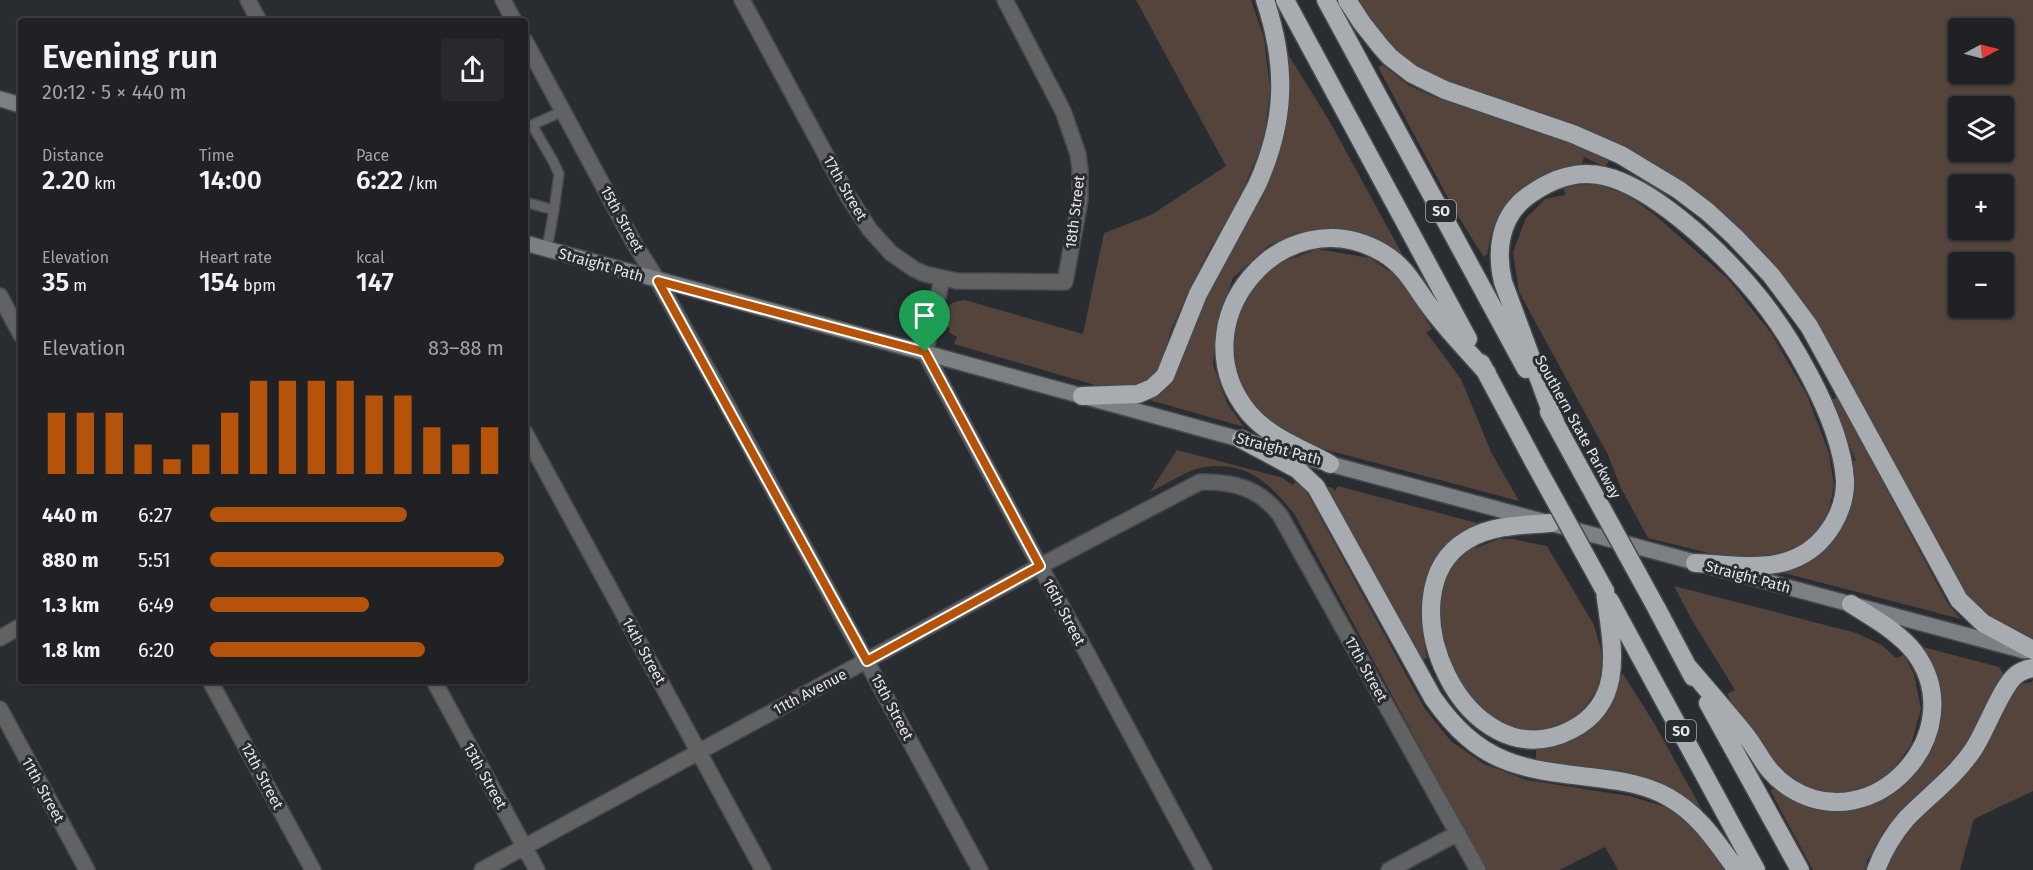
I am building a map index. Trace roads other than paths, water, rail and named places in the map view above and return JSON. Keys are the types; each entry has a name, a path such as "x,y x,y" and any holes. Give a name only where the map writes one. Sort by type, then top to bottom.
{"highway":[{"path":"1082,396 1138,394 1152,388 1165,376 1198,294 1266,166 1276,133 1281,100 1279,57 1274,28 1265,0"},
{"name":"SO","path":"1285,0 1756,870"},
{"name":"Southern State Parkway","path":"1326,0 1800,870"},
{"path":"1347,0 1381,47 1412,74 1445,90 1565,131 1621,155 1679,190 1735,237 1771,274 1809,326 1959,600 1983,623 2033,651"},
{"path":"1555,422 1503,282 1499,262 1501,236 1513,212 1538,188 1568,176 1602,176 1635,189 1681,220 1748,284 1774,318 1806,369 1828,419 1840,455 1845,481 1841,506 1832,527 1809,551 1791,560 1770,565 1695,563"},
{"path":"1330,464 1256,421 1235,391 1228,369 1225,334 1234,302 1253,273 1279,252 1310,241 1331,239 1353,241 1383,254 1408,274 1428,303 1487,373"},
{"path":"1241,439 1297,469 1316,487 1433,698 1448,718 1472,742 1492,756 1525,768 1626,782 1668,797 1699,820 1737,870"},
{"path":"1551,523 1507,527 1478,534 1456,548 1442,566 1433,597 1432,630 1443,669 1464,702 1491,727 1503,733 1524,738 1553,736 1564,733 1583,722 1600,705 1612,676 1605,591"},
{"path":"1688,667 1746,735 1766,767 1782,782 1805,795 1825,800 1845,801 1868,796 1900,777 1916,758 1928,732 1931,706 1925,672 1915,653 1901,638 1851,604"},
{"path":"1876,870 1885,848 1906,820 1953,775 1971,754 2010,683 2019,673 2033,668"}],"main road":[{"path":"0,99 18,104"},
{"name":"Straight Path","path":"528,244 1695,563 2033,651"}],"street":[{"path":"503,0 512,18"},
{"name":"17th Street","path":"742,0 848,196 870,230 880,243 903,262 925,274 942,279"},
{"name":"18th Street","path":"942,279 1065,282 1080,200 1078,154 1063,111 1005,0"},
{"path":"252,2 258,18"},
{"name":"15th Street","path":"528,47 980,870"},
{"path":"925,352 942,279"},
{"path":"0,296 18,329"},
{"name":"16th Street","path":"925,352 1166,804 1204,870"},
{"name":"14th Street","path":"528,438 763,870"},
{"name":"11th Avenue","path":"482,870 1040,566 1200,482 1216,481 1237,486"},
{"name":"17th Street","path":"1237,486 1251,490 1269,501 1280,514 1478,870"},
{"path":"0,638 18,628"},
{"name":"12th Street","path":"212,684 313,870"},
{"name":"13th Street","path":"436,684 537,870"},
{"name":"11th Street","path":"0,709 87,870"},
{"path":"1389,870 1458,833"}],"lane":[{"path":"547,249 559,174 554,161 532,125 563,111"},
{"path":"528,203 554,210"}]}
